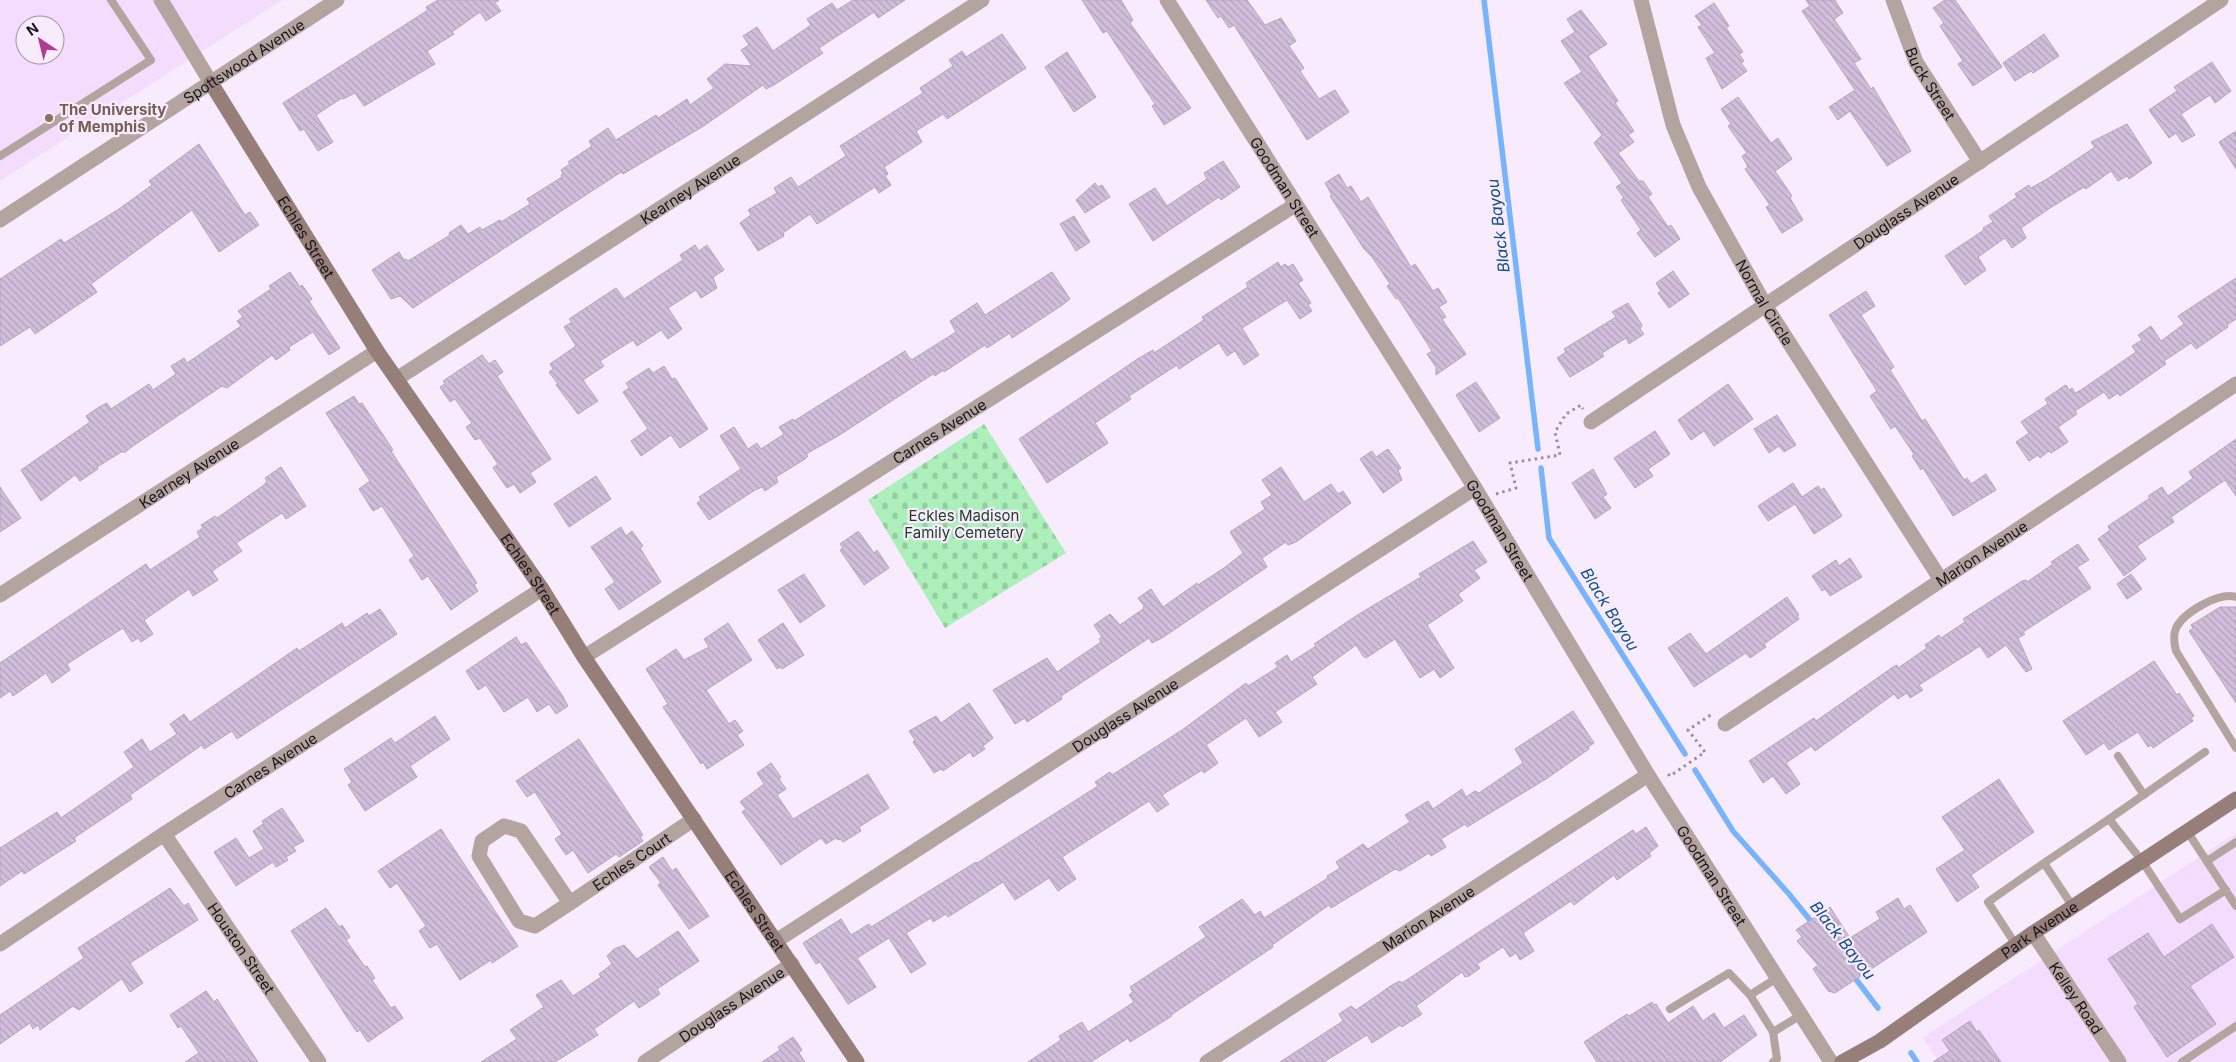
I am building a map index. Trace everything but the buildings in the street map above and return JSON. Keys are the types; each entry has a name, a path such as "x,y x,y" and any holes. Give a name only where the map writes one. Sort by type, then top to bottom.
{"street":[{"path":"161,0 211,82"},
{"name":"Spottswood Avenue","path":"0,220 337,0"},
{"name":"Kearney Avenue","path":"398,378 982,0"},
{"name":"Goodman Street","path":"1167,0 1478,494 1648,775 1831,1062"},
{"name":"Normal Circle","path":"1641,0 1677,134 1699,187 1765,305 1941,580"},
{"name":"Buck Street","path":"1893,0 1916,62 1980,162"},
{"name":"Douglass Avenue","path":"1591,422 2222,0"},
{"name":"Echles Street","path":"211,82 377,351 398,378 542,590 584,657 857,1062"},
{"name":"Carnes Avenue","path":"584,657 1295,204"},
{"name":"Kearney Avenue","path":"0,595 377,351"},
{"name":"Marion Avenue","path":"1725,724 2236,384"},
{"name":"Douglass Avenue","path":"776,941 1478,494"},
{"name":"Carnes Avenue","path":"0,944 164,834 542,590"},
{"name":"Marion Avenue","path":"1207,1062 1648,775"},
{"name":"Park Avenue","path":"1842,1062 1880,1040 2033,933 2236,799"},
{"name":"Echles Court","path":"570,903 521,831 504,826 482,840 478,856 520,921 535,926 570,903 694,819"},
{"name":"Houston Street","path":"164,834 319,1062"},
{"name":"Kelley Road","path":"2033,933 2118,1062"},
{"name":"Douglass Avenue","path":"645,1062 792,964"}],"lane":[{"path":"0,156 151,60 111,0"},
{"path":"2236,596 2226,595 2215,598 2185,617 2176,628 2174,640 2176,651 2236,748"},
{"path":"2016,945 1988,902 2205,752"},
{"path":"2118,756 2144,795"},
{"path":"2109,819 2142,861 2180,919 2226,890"},
{"path":"2188,831 2236,906"},
{"path":"2207,861 2236,842"},
{"path":"2044,863 2073,907"},
{"path":"1670,1009 1729,973 1750,995 1773,1032 1776,1061"},
{"path":"1750,995 1777,978"},
{"path":"1773,1032 1801,1015"},
{"path":"2182,1062 2236,1026"}],"path":[{"path":"1478,494 1516,488 1510,463 1560,455 1555,432 1566,414 1581,405 1591,422"},
{"path":"1665,769 1670,776 1706,752 1688,730 1715,712 1725,724"}],"shaded area":[{"name":"The University of Memphis","path":"0,0 282,0 0,181"},
{"path":"2236,833 2236,1062 1940,1062 1922,1038"}],"green space":[{"name":"Eckles Madison Family Cemetery","path":"984,424 1066,553 945,628 868,500"}],"waterway":[{"name":"Black Bayou","path":"1484,0 1538,449"},
{"name":"Black Bayou","path":"1541,468 1549,538 1685,754"},
{"name":"Black Bayou","path":"1695,770 1733,831 1814,925"},
{"name":"Black Bayou","path":"1852,974 1878,1008"},
{"name":"Black Bayou","path":"1911,1053 1917,1062"}],"place":[{"name":"The University of Memphis","path":"49,118"}]}
